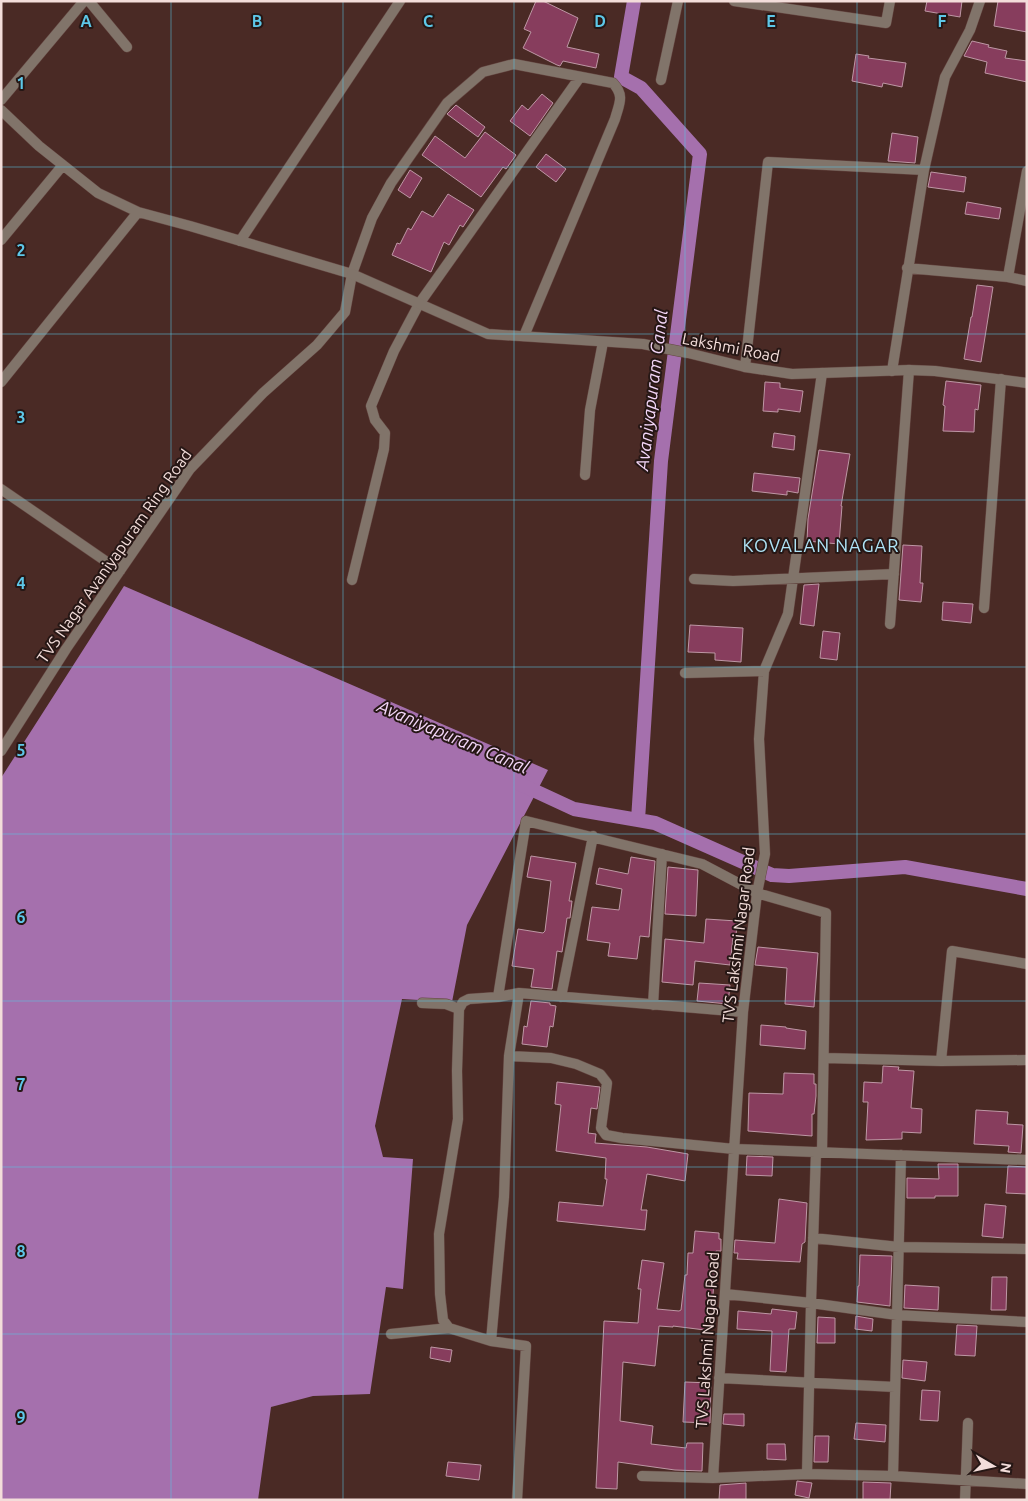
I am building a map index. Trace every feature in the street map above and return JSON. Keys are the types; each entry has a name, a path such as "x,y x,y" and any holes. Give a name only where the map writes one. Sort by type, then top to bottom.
{"street":[{"path":"1,100 84,1"},
{"path":"90,1 127,47"},
{"path":"240,241 400,1"},
{"path":"661,80 678,1"},
{"path":"734,1 886,23 890,1"},
{"path":"892,371 924,170 944,77 970,30 980,1"},
{"name":"TVS Nagar Avaniyapuram Ring Road","path":"1,751 66,649 190,469 263,393 317,345 345,312 352,274 372,218 391,183 447,103 483,72 514,64 613,83 620,90 620,100 615,119 524,336"},
{"path":"352,580 384,449 385,433 376,420 371,406 394,350 419,304 580,77"},
{"name":"Lakshmi Road","path":"1,110 40,146 98,193 138,212 352,274 488,334 644,344 688,353 744,368 792,374 909,370 935,371 1027,383"},
{"path":"744,368 768,162 924,170"},
{"path":"1,240 63,165"},
{"path":"1008,277 1027,171"},
{"path":"1,382 138,212"},
{"path":"907,268 1008,277 1027,282"},
{"path":"586,475 590,410 603,342"},
{"path":"890,624 909,370"},
{"name":"TVS Lakshmi Nagar Road","path":"713,1478 743,1012 757,893 765,854 759,739 764,671 788,614 822,373"},
{"path":"984,608 1000,379"},
{"path":"1,489 120,571"},
{"path":"694,579 733,581 894,574"},
{"path":"685,673 764,671"},
{"path":"498,997 526,821 702,864 757,893 826,913 825,1058 810,1303 807,1474"},
{"path":"560,997 593,836"},
{"path":"653,1005 662,854"},
{"path":"941,1061 952,951 1027,964"},
{"path":"491,1341 504,1198 509,1056 518,993"},
{"path":"449,1328 443,1320 440,1294 439,1234 458,1119 456,1071 459,1009 463,1002 468,999 498,997 518,993 743,1012"},
{"path":"422,1003 446,1004 459,1009"},
{"path":"509,1056 551,1058 576,1064 600,1074 607,1083 601,1128 606,1135 734,1150 1027,1160"},
{"path":"825,1058 941,1061 1027,1060"},
{"path":"893,1476 902,1156"},
{"path":"814,1238 899,1247 1027,1249"},
{"path":"725,1294 897,1315 1027,1322"},
{"path":"391,1334 449,1328 491,1341 526,1346 517,1500"},
{"path":"719,1378 895,1387"},
{"path":"965,1500 968,1423"},
{"path":"642,1476 713,1478 807,1474 893,1476 1027,1484"}],"water":[{"path":"124,586 548,770 467,925 452,1002 402,999 375,1126 383,1157 413,1159 403,1289 386,1287 370,1394 313,1396 271,1407 258,1500 1,1500 1,778"}],"building":[{"path":"536,1 543,1 578,18 567,47 599,54 596,68 563,61 560,66 523,48 531,32 524,29"},
{"path":"927,1 962,1 960,17 925,11"},
{"path":"998,1 1027,1 1027,32 994,26"},
{"path":"972,41 1007,51 1005,58 1027,61 1027,82 985,73 987,62 964,56"},
{"path":"856,54 869,56 868,58 906,63 902,87 883,83 882,87 852,81"},
{"path":"542,94 553,103 530,136 510,121 522,105 528,110"},
{"path":"456,105 485,127 478,137 447,114"},
{"path":"485,132 516,155 506,169 503,167 481,197 422,155 435,136 465,158"},
{"path":"892,133 918,137 915,163 888,161"},
{"path":"546,154 566,169 556,182 536,167"},
{"path":"410,170 422,178 410,198 398,190"},
{"path":"931,172 966,177 964,192 928,187"},
{"path":"448,194 474,210 463,227 460,225 449,245 444,242 431,272 392,255 397,243 400,244 408,228 411,230 422,211 433,217"},
{"path":"967,202 1001,208 999,219 965,214"},
{"path":"977,285 993,287 981,362 964,359"},
{"path":"946,381 981,385 978,410 975,409 974,432 943,431 945,406 943,405"},
{"path":"765,382 780,383 780,388 803,391 800,412 778,409 778,412 763,411"},
{"path":"774,433 795,436 794,450 772,447"},
{"path":"819,450 850,454 841,506 839,544 807,541 808,519"},
{"path":"754,473 800,478 798,493 787,491 787,495 752,491"},
{"path":"903,545 922,546 920,583 923,583 921,602 899,600"},
{"path":"819,584 814,626 800,624 804,585"},
{"path":"943,602 973,604 971,623 942,620"},
{"path":"690,625 743,628 741,662 715,660 715,653 688,652"},
{"path":"823,631 840,633 837,660 820,658"},
{"path":"531,856 576,863 569,901 572,901 570,918 567,918 562,952 557,951 552,989 531,987 534,969 512,966 518,929 543,933 545,931 551,881 527,877"},
{"path":"631,857 655,861 649,937 640,936 637,959 608,956 610,943 587,940 592,907 619,910 622,889 596,884 599,868 628,874"},
{"path":"668,867 698,870 696,916 665,914"},
{"path":"706,919 737,921 736,937 733,937 730,965 695,961 693,985 662,982 665,939 704,943"},
{"path":"758,947 818,953 814,1007 785,1004 787,968 755,965"},
{"path":"699,983 730,985 728,1004 697,1001"},
{"path":"531,1001 550,1003 550,1005 556,1006 553,1027 550,1026 547,1047 522,1044 524,1026 527,1027"},
{"path":"761,1025 806,1031 805,1049 760,1045"},
{"path":"883,1066 899,1067 898,1070 914,1071 911,1108 922,1109 921,1133 902,1132 902,1139 866,1140 868,1102 863,1102 864,1082 882,1083"},
{"path":"784,1073 814,1074 816,1096 814,1114 812,1114 812,1136 748,1131 749,1093 783,1094"},
{"path":"557,1082 600,1087 597,1109 591,1108 588,1133 596,1134 595,1143 647,1147 688,1154 685,1181 647,1174 641,1210 647,1210 645,1230 557,1221 559,1202 603,1206 607,1179 605,1179 606,1158 556,1151 561,1105 555,1104"},
{"path":"976,1110 1008,1112 1007,1124 1023,1125 1021,1153 1008,1152 1009,1146 974,1144"},
{"path":"747,1156 773,1157 772,1176 746,1175"},
{"path":"938,1164 958,1164 958,1196 907,1198 907,1178 939,1179"},
{"path":"1008,1166 1027,1167 1027,1194 1006,1193"},
{"path":"779,1199 807,1203 805,1242 802,1244 800,1262 737,1259 738,1253 734,1253 735,1240 775,1243"},
{"path":"985,1204 1006,1206 1003,1238 982,1236"},
{"path":"695,1231 719,1233 719,1239 721,1239 721,1251 716,1251 713,1295 709,1295 705,1330 659,1326 655,1366 623,1362 620,1421 653,1426 651,1444 686,1448 687,1443 703,1443 702,1471 675,1470 618,1462 617,1489 596,1488 604,1321 638,1323 641,1289 638,1289 642,1260 664,1263 657,1309 681,1310 685,1275 687,1275 688,1253 693,1253"},
{"path":"860,1255 892,1256 890,1306 857,1302"},
{"path":"992,1277 1007,1277 1006,1310 991,1310"},
{"path":"905,1285 939,1287 938,1310 904,1308"},
{"path":"772,1309 797,1312 795,1329 789,1329 786,1372 770,1371 772,1331 737,1329 738,1311 771,1314"},
{"path":"856,1316 873,1319 872,1331 855,1329"},
{"path":"818,1317 835,1318 835,1343 817,1343"},
{"path":"957,1325 977,1326 975,1356 955,1355"},
{"path":"431,1347 452,1350 450,1362 430,1358"},
{"path":"903,1360 927,1362 925,1381 902,1378"},
{"path":"685,1382 711,1383 710,1423 683,1422"},
{"path":"922,1390 940,1391 938,1421 920,1420"},
{"path":"724,1414 744,1414 744,1426 723,1424"},
{"path":"856,1423 886,1425 885,1442 854,1439"},
{"path":"815,1436 829,1436 828,1462 814,1462"},
{"path":"767,1444 785,1444 786,1460 767,1459"},
{"path":"448,1462 481,1465 479,1480 446,1476"},
{"path":"797,1481 812,1483 809,1498 795,1495"},
{"path":"863,1482 891,1483 890,1500 863,1500"},
{"path":"746,1483 746,1500 719,1500 720,1485"}],"waterway":[{"name":"Avaniyapuram Canal","path":"634,1 621,77 641,88 700,154 661,461 638,820 655,823 772,875 789,876 905,867 1027,889"},
{"name":"Avaniyapuram Canal","path":"520,784 574,809 638,820"}],"district":[{"name":"KOVALAN NAGAR","path":"821,546"}]}
